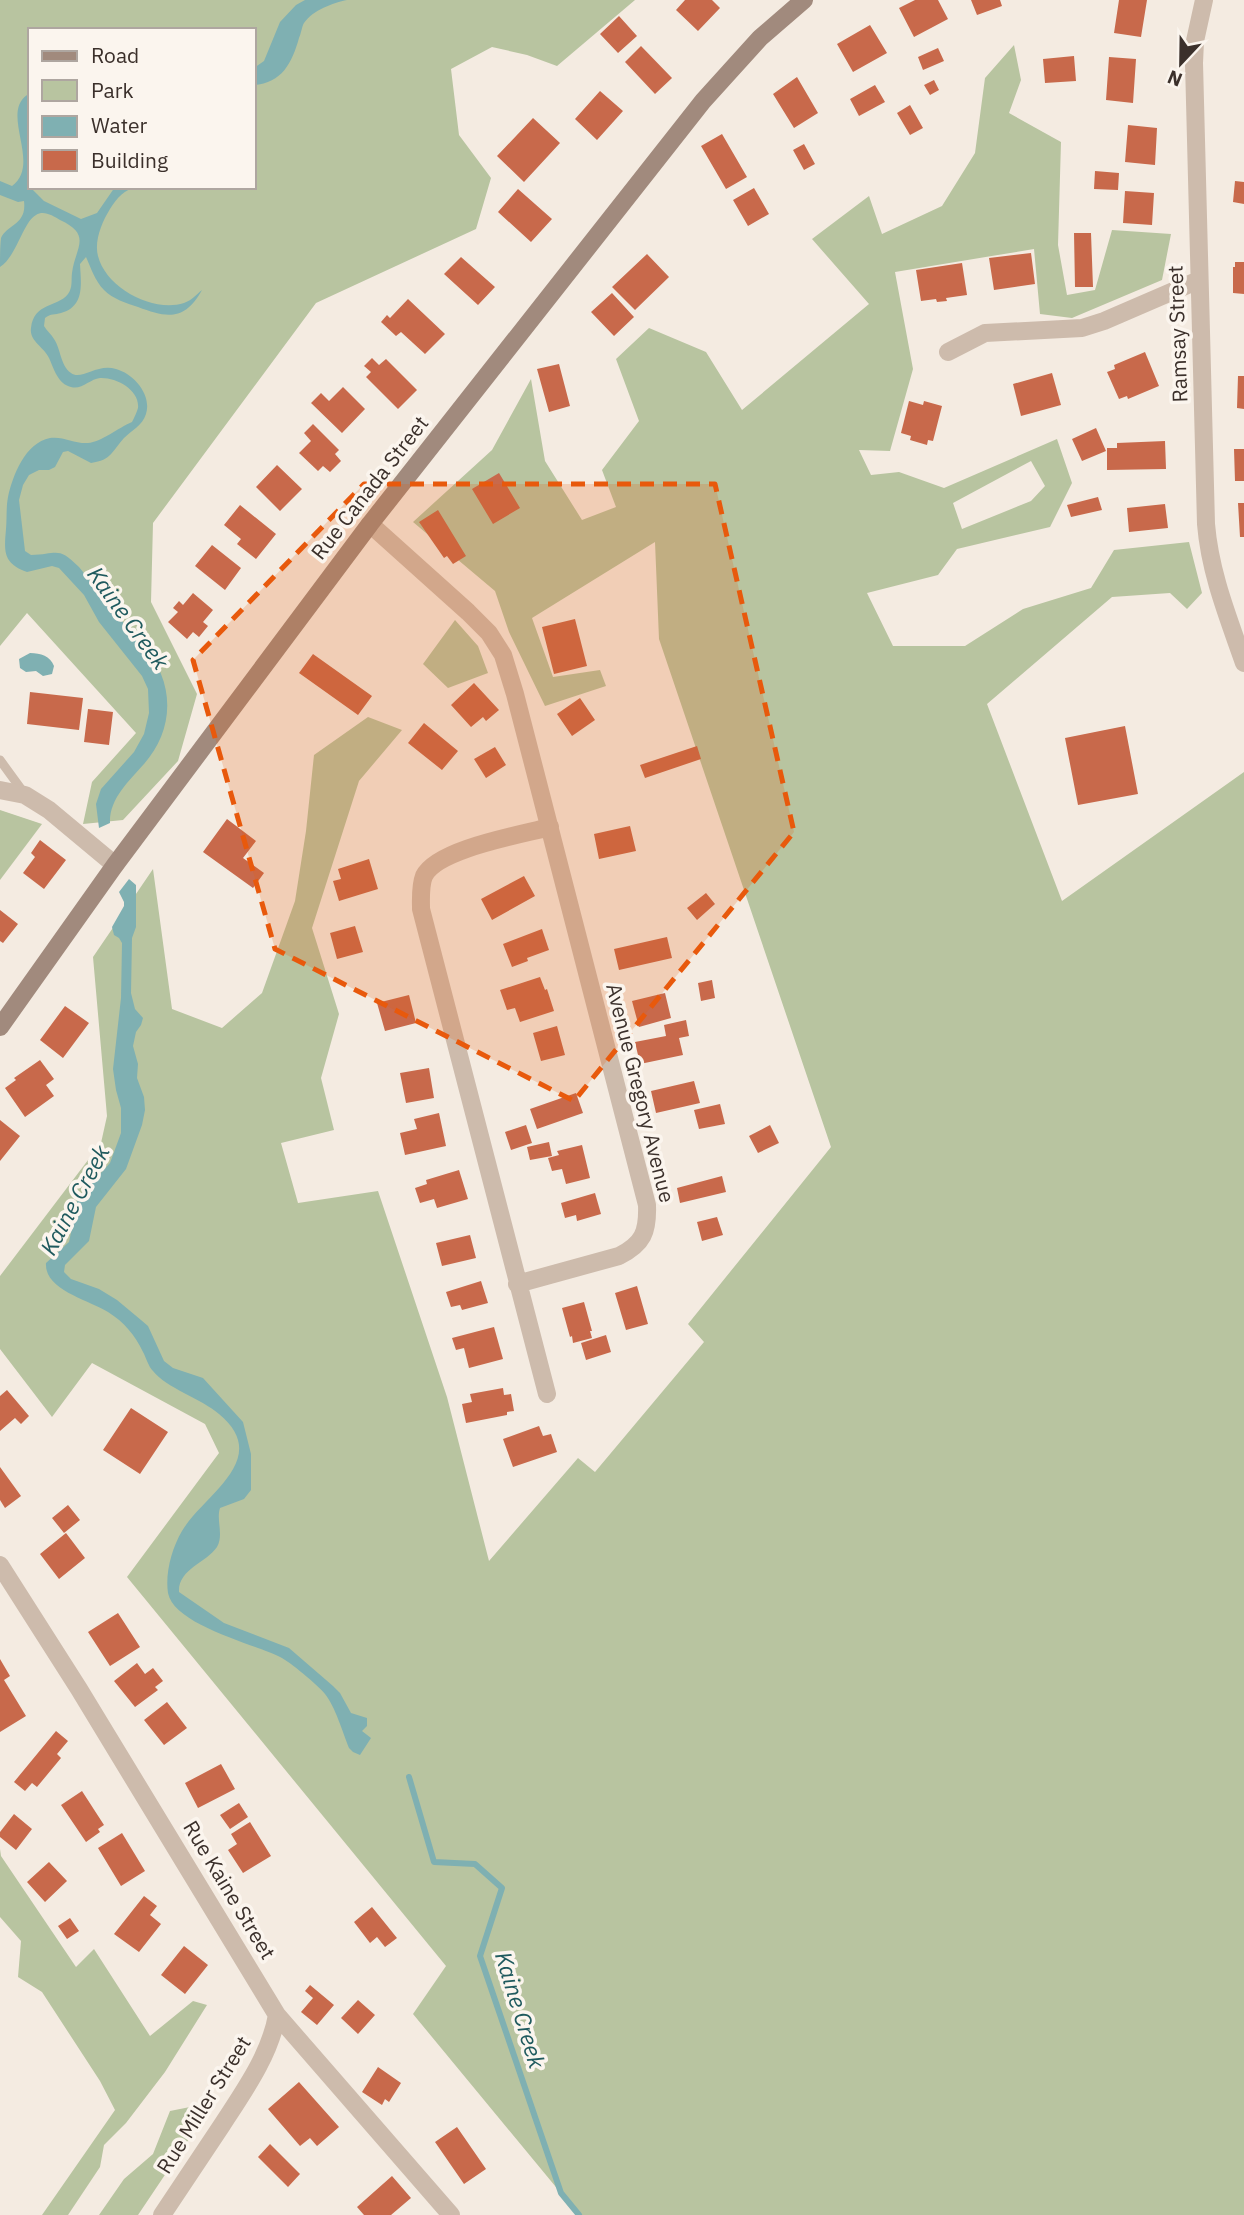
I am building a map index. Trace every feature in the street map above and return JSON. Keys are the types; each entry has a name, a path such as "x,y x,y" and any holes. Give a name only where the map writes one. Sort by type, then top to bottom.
{"main road":[{"name":"Rue Canada Street","path":"0,1027 116,865 370,524 704,101 761,38 804,0"}],"street":[{"name":"Ramsay Street","path":"1204,0 1195,41 1194,63 1208,544 1217,588 1244,663"},
{"path":"948,352 985,334 1082,328 1199,280"},
{"name":"Avenue Gregory Avenue","path":"370,524 468,612 489,633 502,655 550,827 643,1191 648,1220 643,1236 633,1249 619,1256 517,1284"},
{"path":"0,790 25,795 49,810 116,865"},
{"path":"547,1394 421,909 421,893 424,876 435,863 452,853 550,827"},
{"name":"Rue Kaine Street","path":"0,1565 87,1701 277,2015 451,2215"},
{"name":"Rue Miller Street","path":"162,2215 247,2084 274,2032 277,2015"}],"lane":[{"path":"0,760 25,795"}],"highlighted area":[{"path":"364,484 715,484 794,832 574,1101 275,949 193,660"}],"green space":[{"path":"0,0 635,0 557,66 527,55 492,47 451,69 459,135 491,178 476,229 316,303 153,523 151,602 197,694 178,761 123,820 83,824 92,782 136,733 27,613 0,646"},
{"path":"1014,45 1021,80 1009,113 1061,142 1058,245 1067,295 1095,290 1112,230 1171,234 1162,280 1072,318 1040,314 1034,249 895,272 913,369 890,451 859,450 871,475 899,472 944,488 1057,439 1072,483 1050,527 957,549 938,575 867,593 893,646 965,646 1023,609 1091,588 1114,550 1189,542 1202,593 1187,609 1170,593 1112,597 987,704 1062,901 1244,772 1244,2215 579,2215 413,2014 446,1966 127,1577 219,1453 205,1424 92,1363 52,1417 0,1349 0,1276 101,1143 107,1116 93,957 153,869 172,1009 222,1028 262,993 295,901 314,755 368,717 402,730 359,781 312,928 339,1014 321,1078 334,1130 281,1143 298,1203 378,1191 447,1397 489,1561 578,1458 595,1472 704,1342 688,1324 831,1147 659,639 655,542 532,618 553,677 600,670 606,686 545,706 509,632 495,591 413,522 492,450 531,379 545,461 582,520 616,507 602,470 639,421 616,359 649,328 706,352 742,410 869,304 812,239 869,196 882,234 942,206 975,153 985,78","holes":["1031,461 1045,486 1031,501 962,529 953,503"]},
{"path":"455,620 478,646 488,673 448,688 423,664"},
{"path":"0,810 42,824 0,880"},
{"path":"0,1849 1,1856 76,1967 94,1949 150,2036 193,2001 207,2005 165,2072 126,2123 104,2145 100,2167 68,2215 42,2215 115,2110 100,2081 42,1992 18,1977 21,1941 0,1917"},
{"path":"190,2107 195,2130 138,2215 99,2215 124,2179 153,2154 170,2111"}],"water":[{"path":"305,0 347,0 324,8 308,18 303,24 293,56 284,70 272,80 256,85 256,67 264,61 280,22 296,5"},
{"path":"28,95 28,189 32,189 44,201 81,219 97,213 114,189 132,189 118,198 107,214 97,244 98,256 110,278 132,295 159,304 184,303 202,290 196,300 182,312 167,315 148,311 120,300 104,290 86,257 80,264 78,300 69,310 45,318 44,326 54,339 67,370 75,375 102,368 123,372 140,386 147,407 142,422 108,457 91,463 68,451 63,452 55,467 29,475 19,500 25,551 31,555 62,554 79,567 149,653 165,686 166,722 158,744 116,798 110,823 99,828 96,804 101,789 134,752 144,734 149,713 148,689 142,676 99,622 84,595 59,568 52,566 27,572 9,561 5,544 7,505 17,470 34,446 50,438 83,443 98,440 132,422 138,402 126,386 106,378 93,380 79,387 67,385 60,379 47,354 32,337 31,328 36,314 70,291 79,243 76,231 51,215 36,215 27,225 11,255 0,267 1,238 20,220 24,209 24,201 18,202 0,195 0,181 12,186 20,177 23,165 17,114 20,103"},
{"path":"30,653 48,657 54,666 52,674 43,676 36,671 26,672 20,668 19,659"},
{"path":"129,879 136,885 131,993 135,1009 143,1018 133,1046 145,1110 126,1169 96,1207 89,1241 65,1265 64,1272 71,1279 99,1289 117,1300 141,1320 148,1326 164,1361 173,1368 203,1378 243,1422 251,1454 251,1490 244,1499 220,1508 220,1538 217,1547 188,1572 180,1584 179,1592 224,1623 289,1648 333,1686 351,1713 367,1718 367,1726 362,1731 371,1738 360,1755 349,1748 329,1699 304,1674 280,1657 199,1624 173,1604 167,1585 172,1553 182,1531 229,1476 237,1461 239,1446 234,1430 212,1409 159,1377 150,1367 133,1335 119,1320 60,1287 47,1272 46,1263 69,1242 78,1198 110,1163 121,1133 121,1108 113,1069 121,998 122,943 114,935 112,927 124,906 119,892"}],"building":[{"path":"685,0 712,0 720,8 698,31 676,10"},
{"path":"915,0 938,0 948,19 914,37 899,8"},
{"path":"971,0 1000,0 1002,6 977,15"},
{"path":"1119,0 1147,0 1141,37 1114,33"},
{"path":"619,16 637,36 618,53 600,34"},
{"path":"870,25 887,53 853,72 837,44"},
{"path":"641,46 672,78 655,94 625,62"},
{"path":"938,48 944,61 923,70 918,57"},
{"path":"1074,56 1076,81 1045,83 1043,59"},
{"path":"1109,57 1136,59 1133,103 1106,100"},
{"path":"797,77 818,113 794,128 773,94"},
{"path":"934,80 939,90 930,95 924,85"},
{"path":"875,85 885,102 859,116 850,99"},
{"path":"600,91 623,111 597,140 575,119"},
{"path":"910,105 923,128 910,135 897,113"},
{"path":"533,118 560,143 524,182 497,156"},
{"path":"1128,125 1157,128 1155,165 1125,162"},
{"path":"722,134 747,177 726,189 701,146"},
{"path":"804,144 815,164 804,170 793,150"},
{"path":"1095,171 1119,173 1118,190 1094,189"},
{"path":"1235,181 1244,182 1244,204 1233,202"},
{"path":"754,188 769,214 748,226 733,200"},
{"path":"518,189 552,219 531,242 498,212"},
{"path":"1125,191 1154,193 1152,225 1123,223"},
{"path":"1074,233 1091,233 1093,287 1075,287"},
{"path":"1031,253 1035,284 994,290 989,258"},
{"path":"647,254 669,277 635,310 612,287"},
{"path":"461,257 495,287 478,305 444,274"},
{"path":"1235,262 1244,262 1244,294 1233,293"},
{"path":"962,263 967,295 946,298 947,301 921,301 916,270"},
{"path":"612,293 634,317 614,336 591,312"},
{"path":"408,299 445,334 425,354 401,332 396,336 381,322 387,315 390,318"},
{"path":"1145,352 1159,386 1128,399 1127,396 1119,399 1107,372 1115,369 1114,365"},
{"path":"372,358 379,365 386,359 417,390 398,409 366,377 371,372 364,366"},
{"path":"559,364 570,406 549,412 537,369"},
{"path":"1052,373 1061,405 1021,416 1013,384"},
{"path":"1238,376 1244,376 1244,409 1237,408"},
{"path":"343,387 365,409 342,433 311,403 321,393 329,401"},
{"path":"909,401 923,405 924,401 942,406 933,441 928,440 927,445 910,440 911,436 901,433"},
{"path":"313,424 339,450 335,454 341,461 330,472 323,466 318,471 299,453 311,441 304,433"},
{"path":"1096,428 1106,451 1082,461 1072,439"},
{"path":"1165,441 1166,469 1107,470 1107,448 1117,448 1117,443"},
{"path":"1234,449 1244,449 1244,481 1235,481"},
{"path":"277,465 302,489 280,511 256,487"},
{"path":"499,473 520,508 493,524 472,489"},
{"path":"1098,497 1102,510 1071,517 1067,505"},
{"path":"1238,503 1244,503 1244,537 1240,537"},
{"path":"1165,504 1168,528 1129,532 1127,508"},
{"path":"240,505 276,534 256,559 237,544 241,539 224,525"},
{"path":"438,510 466,556 453,564 447,556 444,558 419,522"},
{"path":"212,545 241,568 225,590 195,566"},
{"path":"193,593 213,610 203,622 208,626 199,637 193,632 187,639 168,622 178,612 173,608 179,601 183,605"},
{"path":"575,619 587,666 554,674 542,627"},
{"path":"313,654 372,696 358,715 299,673"},
{"path":"474,683 499,710 486,721 483,717 471,727 451,705"},
{"path":"30,692 83,698 79,730 27,724"},
{"path":"580,698 595,720 572,736 557,714"},
{"path":"88,709 113,712 109,745 84,742"},
{"path":"424,723 458,751 442,770 408,743"},
{"path":"1125,726 1138,794 1078,805 1065,738"},
{"path":"697,746 701,759 645,778 640,765"},
{"path":"495,747 506,765 486,778 474,759"},
{"path":"227,819 256,841 243,858 264,873 253,888 203,852"},
{"path":"630,826 636,851 599,859 594,834"},
{"path":"40,840 66,860 44,889 23,873 35,857 31,853"},
{"path":"369,859 378,889 339,901 333,881 341,879 338,869"},
{"path":"524,876 535,896 492,920 481,899"},
{"path":"706,893 715,904 697,920 687,908"},
{"path":"0,910 18,924 3,943 0,941"},
{"path":"355,926 363,952 337,959 330,933"},
{"path":"542,929 549,950 512,967 503,944"},
{"path":"667,937 672,958 619,970 614,949"},
{"path":"540,977 554,1011 520,1022 515,1008 507,1010 500,990"},
{"path":"712,980 715,998 701,1001 698,983"},
{"path":"665,993 671,1018 639,1027 632,1001"},
{"path":"409,995 416,1023 385,1031 377,1003"},
{"path":"65,1006 89,1023 63,1058 40,1040"},
{"path":"686,1020 689,1036 679,1038 683,1055 640,1064 635,1042 666,1036 664,1025"},
{"path":"557,1026 565,1055 541,1061 533,1033"},
{"path":"40,1060 54,1079 46,1085 54,1096 25,1117 5,1088 16,1080 14,1078"},
{"path":"429,1068 434,1098 406,1103 400,1073"},
{"path":"694,1081 700,1103 656,1113 651,1091"},
{"path":"576,1093 583,1113 537,1129 530,1109"},
{"path":"720,1104 725,1124 699,1129 694,1110"},
{"path":"439,1113 446,1146 405,1155 400,1133 417,1129 414,1119"},
{"path":"0,1120 20,1136 0,1161"},
{"path":"526,1125 532,1143 511,1150 505,1132"},
{"path":"770,1125 779,1143 758,1153 749,1136"},
{"path":"549,1142 552,1156 530,1160 527,1147"},
{"path":"582,1145 590,1178 566,1184 562,1169 552,1171 548,1158 559,1155 557,1151"},
{"path":"459,1170 468,1199 437,1208 434,1199 420,1203 415,1188 427,1184 426,1180"},
{"path":"722,1176 726,1192 680,1203 677,1188"},
{"path":"595,1193 601,1214 577,1221 576,1215 565,1218 561,1203"},
{"path":"717,1217 723,1235 702,1241 697,1222"},
{"path":"470,1235 476,1258 442,1266 436,1243"},
{"path":"481,1281 488,1303 462,1310 460,1305 451,1307 446,1292"},
{"path":"637,1286 648,1324 626,1330 615,1293"},
{"path":"584,1302 592,1338 573,1343 562,1308"},
{"path":"494,1327 503,1359 469,1368 464,1348 456,1350 452,1338"},
{"path":"606,1335 611,1352 586,1360 581,1343"},
{"path":"503,1388 504,1395 511,1394 514,1411 507,1412 507,1415 466,1423 462,1404 472,1402 470,1394"},
{"path":"7,1390 29,1416 21,1424 15,1418 0,1431 0,1396"},
{"path":"131,1408 168,1432 140,1474 103,1450"},
{"path":"539,1426 543,1436 551,1434 557,1452 513,1467 503,1439"},
{"path":"0,1467 21,1496 5,1508 0,1500"},
{"path":"68,1505 80,1520 64,1533 52,1518"},
{"path":"66,1533 85,1558 59,1579 40,1554"},
{"path":"118,1613 140,1647 110,1666 88,1632"},
{"path":"0,1659 10,1676 4,1680 26,1716 0,1732"},
{"path":"137,1663 145,1674 153,1668 163,1681 155,1687 158,1690 135,1707 114,1681"},
{"path":"167,1702 187,1728 164,1745 144,1720"},
{"path":"56,1731 68,1741 57,1754 61,1758 37,1787 32,1783 25,1791 14,1782"},
{"path":"221,1764 235,1789 198,1808 185,1783"},
{"path":"82,1791 104,1825 98,1829 100,1832 86,1842 61,1805"},
{"path":"239,1803 248,1817 230,1829 220,1815"},
{"path":"14,1814 32,1829 16,1850 0,1837 0,1832"},
{"path":"250,1822 271,1856 243,1873 228,1850 237,1844 231,1834"},
{"path":"122,1833 145,1871 121,1886 98,1848"},
{"path":"49,1862 67,1881 45,1902 27,1882"},
{"path":"144,1896 157,1906 150,1915 161,1924 139,1952 114,1934"},
{"path":"372,1907 397,1938 385,1947 377,1937 370,1943 354,1922"},
{"path":"70,1918 79,1931 67,1939 58,1926"},
{"path":"184,1946 208,1965 185,1994 161,1975"},
{"path":"310,1985 334,2005 317,2025 301,2012 313,1998 305,1991"},
{"path":"358,2000 375,2015 358,2034 341,2018"},
{"path":"378,2067 401,2083 389,2102 385,2099 382,2105 362,2092"},
{"path":"299,2082 339,2127 317,2146 310,2138 300,2146 268,2109"},
{"path":"457,2127 486,2169 464,2184 435,2142"},
{"path":"270,2144 300,2174 288,2187 258,2157"},
{"path":"392,2176 411,2198 391,2215 364,2215 357,2207"}],"waterway":[{"name":"Kaine Creek","path":"409,1777 434,1862 475,1864 502,1888 480,1956 561,2193 579,2215"}]}
